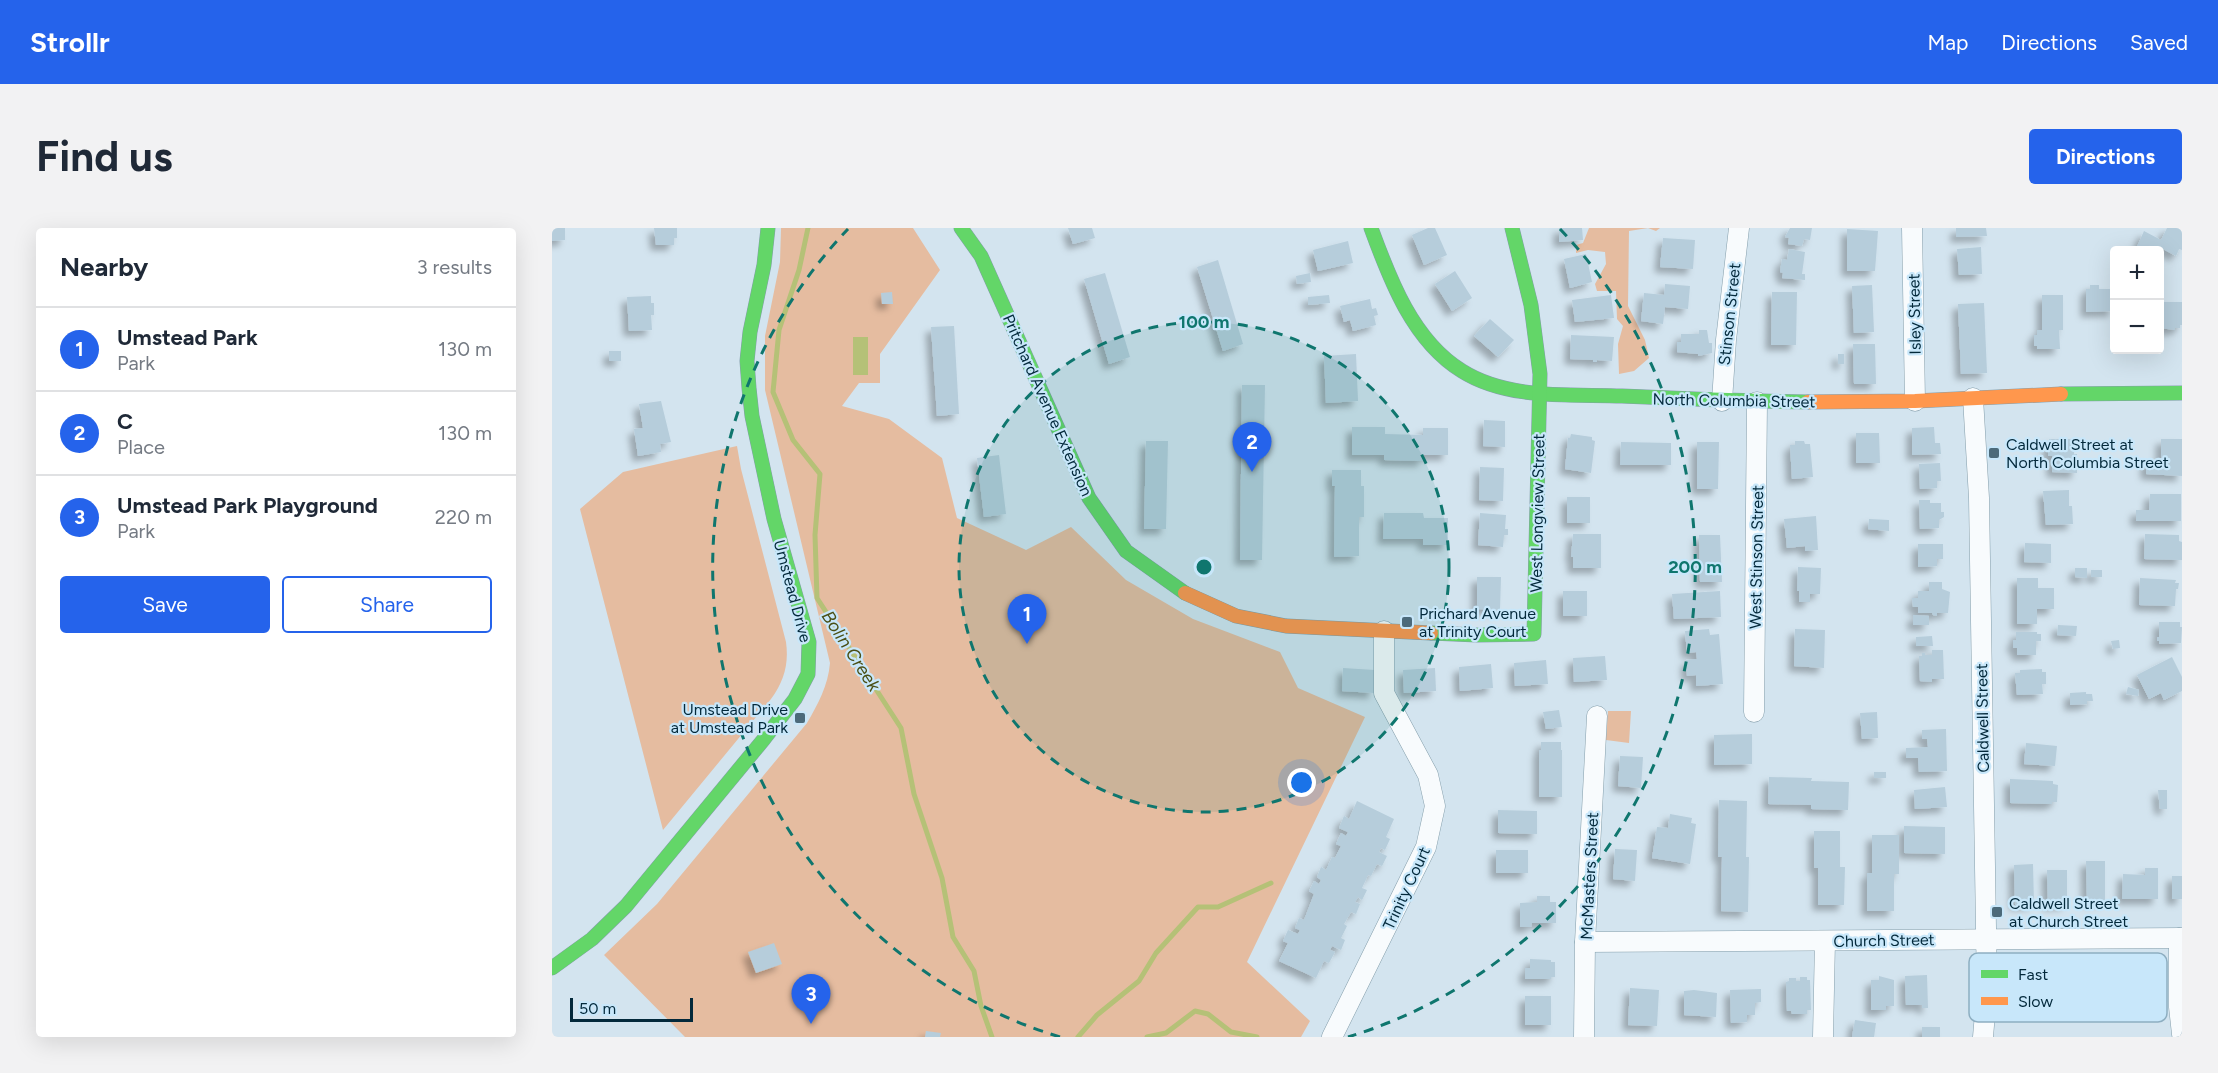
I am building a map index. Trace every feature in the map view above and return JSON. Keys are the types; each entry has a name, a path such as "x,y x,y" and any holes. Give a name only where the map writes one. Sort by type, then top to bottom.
{"street":[{"name":"Umstead Drive","path":"552,968 592,939 626,906 770,731 795,699 808,674 810,658 808,642 774,519 752,416 749,388 747,362 750,332 764,265 768,228"},
{"name":"Pritchard Avenue Extension","path":"961,228 981,256 1089,498 1126,551 1182,591 1236,616 1286,626 1477,635 1534,634"},
{"name":"North Columbia Street","path":"1371,228 1387,274 1410,316 1430,345 1462,371 1492,385 1540,392 1757,402 1915,401 2182,393"},
{"name":"West Longview Street","path":"1512,228 1515,250 1526,283 1537,338 1540,392 1534,634"},
{"name":"Stinson Street","path":"1722,401 1738,228"},
{"name":"Isley Street","path":"1912,228 1915,401"},
{"name":"Caldwell Street","path":"1973,398 1979,498 1986,953"},
{"name":"West Stinson Street","path":"1754,712 1757,402"},
{"name":"Trinity Court","path":"1332,1037 1426,847 1435,806 1428,775 1384,693 1384,631"},
{"name":"McMasters Street","path":"1584,1037 1585,942 1598,716"},
{"name":"Church Street","path":"1585,942 2181,938"},
{"path":"2181,938 2179,1007 2182,1034"},
{"path":"1823,1037 1825,940"},
{"name":"Caldwell Street","path":"1983,1037 1984,1022"}],"shaded area":[{"path":"781,228 913,228 940,270 880,354 880,383 859,383 842,406 889,419 942,458 957,518 1026,550 1071,527 1126,580 1193,619 1280,652 1298,688 1365,717 1247,962 1310,1021 1301,1037 685,1037 604,955 657,904 807,723 819,702 827,679 830,663 765,390 765,336 780,262"},
{"path":"1589,228 1648,228 1629,231 1628,306 1645,340 1649,358 1634,371 1619,374 1618,344 1623,326 1617,319 1616,291 1597,291 1595,284 1606,264 1605,252 1588,250 1576,253 1576,245 1583,243"},
{"path":"853,337 868,337 868,375 853,375"},
{"path":"737,446 786,642 786,665 779,686 771,699 663,830 580,509 623,472"},
{"path":"1608,711 1631,711 1629,743 1606,740"}],"building":[{"path":"552,228 565,228 565,240 552,241"},
{"path":"654,228 677,228 674,245 656,245"},
{"path":"1068,228 1092,228 1095,238 1073,244"},
{"path":"1428,228 1435,228 1447,255 1424,265 1412,235"},
{"path":"1559,228 1582,228 1583,240 1559,242"},
{"path":"1790,228 1812,228 1810,240 1804,239 1802,246 1788,244 1789,238 1785,237"},
{"path":"1956,228 1986,228 1987,236 1956,237"},
{"path":"2167,228 2182,228 2182,250 2179,249 2176,256 2164,250 2164,246 2137,246 2144,231 2161,240"},
{"path":"1847,229 1878,231 1875,271 1847,271"},
{"path":"1663,238 1695,240 1693,269 1660,267"},
{"path":"1348,241 1353,263 1318,271 1313,250"},
{"path":"1981,247 1982,274 1959,275 1957,249"},
{"path":"1789,249 1805,252 1802,274 1805,274 1805,280 1782,278 1783,273 1780,272 1782,259 1787,260"},
{"path":"1586,254 1592,282 1570,288 1564,259"},
{"path":"1218,260 1243,344 1223,351 1197,267"},
{"path":"1455,271 1472,298 1452,311 1435,284"},
{"path":"1105,273 1130,357 1109,364 1084,279"},
{"path":"1310,273 1311,282 1297,284 1296,276"},
{"path":"1665,284 1690,286 1688,309 1665,307 1663,324 1641,321 1644,293 1664,295"},
{"path":"1872,285 1874,332 1854,333 1852,286"},
{"path":"2090,285 2099,285 2099,289 2110,289 2110,311 2086,312 2086,289 2090,289"},
{"path":"892,292 893,304 882,304 881,293"},
{"path":"1772,292 1797,292 1796,345 1771,345"},
{"path":"1329,295 1330,303 1308,305 1308,297"},
{"path":"1611,295 1614,318 1575,322 1572,300"},
{"path":"2042,295 2063,295 2063,330 2059,330 2060,349 2037,349 2037,346 2034,346 2034,335 2037,335 2037,330 2042,330"},
{"path":"651,296 651,303 654,303 654,315 651,315 652,330 629,331 627,297"},
{"path":"1370,299 1372,309 1376,308 1378,315 1374,316 1376,325 1353,331 1350,320 1344,322 1340,306"},
{"path":"2164,302 2182,302 2182,325 2175,330 2164,329"},
{"path":"1984,303 1987,373 1961,374 1958,304"},
{"path":"1490,319 1514,340 1498,357 1474,336"},
{"path":"954,326 959,414 937,416 931,327"},
{"path":"1699,330 1707,330 1709,343 1712,343 1712,353 1698,356 1698,354 1677,352 1677,342 1681,342 1681,334 1699,334"},
{"path":"1571,335 1614,337 1612,361 1593,362 1593,360 1570,359"},
{"path":"1853,344 1875,344 1876,384 1854,384"},
{"path":"609,351 621,351 621,361 609,361"},
{"path":"1356,354 1358,401 1326,403 1324,356"},
{"path":"1838,354 1844,354 1844,364 1838,364"},
{"path":"1242,385 1265,385 1262,560 1240,560"},
{"path":"661,401 671,442 660,444 661,452 638,456 634,429 643,428 639,404"},
{"path":"1484,420 1505,421 1505,447 1483,446"},
{"path":"1352,427 1385,427 1385,434 1423,435 1423,428 1448,428 1448,455 1424,455 1423,461 1384,460 1384,455 1352,455"},
{"path":"1934,427 1935,443 1940,443 1941,454 1912,455 1912,428"},
{"path":"1856,433 1879,433 1880,463 1856,463"},
{"path":"1571,434 1592,437 1595,441 1591,473 1565,469 1568,438"},
{"path":"2049,439 2074,439 2077,473 2052,472 2052,456 2048,456"},
{"path":"2161,439 2182,439 2182,476 2146,474 2146,460 2161,460"},
{"path":"1146,441 1168,441 1166,529 1144,529"},
{"path":"1795,441 1810,444 1813,477 1792,479 1790,445 1795,445"},
{"path":"1621,442 1671,443 1671,465 1620,465"},
{"path":"1697,442 1719,442 1718,489 1697,489"},
{"path":"999,455 1006,514 984,517 977,458"},
{"path":"1940,463 1941,481 1937,481 1937,488 1920,489 1919,464"},
{"path":"1480,467 1504,468 1503,501 1479,500"},
{"path":"1332,470 1361,470 1361,486 1364,486 1364,517 1359,517 1359,556 1334,557 1335,486 1332,486"},
{"path":"2069,490 2069,506 2072,506 2073,524 2046,525 2043,491"},
{"path":"2150,494 2181,494 2181,521 2136,521 2136,510 2149,510"},
{"path":"1567,497 1590,497 1590,523 1567,523"},
{"path":"1919,500 1941,503 1941,512 1944,512 1944,517 1939,520 1939,528 1920,529"},
{"path":"1384,513 1423,513 1424,518 1448,518 1448,545 1423,545 1423,539 1383,539"},
{"path":"1480,513 1506,515 1505,529 1508,529 1508,535 1504,535 1503,547 1478,545"},
{"path":"1816,516 1818,550 1805,551 1805,546 1787,548 1784,519"},
{"path":"1869,519 1889,520 1889,531 1868,529"},
{"path":"1573,534 1601,534 1601,568 1573,568 1573,557 1571,557"},
{"path":"2145,534 2179,535 2179,541 2182,542 2182,560 2144,559"},
{"path":"1699,535 1720,535 1722,582 1700,582"},
{"path":"2025,543 2051,544 2051,563 2024,562"},
{"path":"1918,544 1943,544 1943,559 1937,559 1937,566 1918,567"},
{"path":"1798,567 1821,568 1820,594 1810,594 1810,602 1799,602"},
{"path":"2075,568 2087,568 2087,578 2075,577"},
{"path":"2091,570 2102,570 2102,577 2091,577"},
{"path":"1477,577 1501,577 1500,610 1477,609"},
{"path":"2017,578 2038,578 2038,588 2054,588 2054,609 2037,609 2037,624 2017,624"},
{"path":"2140,578 2176,580 2175,583 2179,583 2176,589 2175,606 2139,605"},
{"path":"1929,582 1942,582 1942,589 1950,592 1948,613 1937,613 1937,616 1932,613 1918,613 1918,607 1913,607 1912,598 1918,598 1918,591 1929,591"},
{"path":"1563,591 1587,591 1587,616 1563,616"},
{"path":"1720,591 1721,617 1674,619 1672,594"},
{"path":"1913,615 1929,616 1929,625 1913,625"},
{"path":"2159,622 2180,622 2181,643 2159,644 2157,637 2159,637"},
{"path":"2058,625 2077,626 2076,636 2057,635"},
{"path":"1709,629 1710,635 1719,634 1723,684 1696,686 1696,675 1687,676 1686,660 1697,659 1696,652 1687,653 1685,631"},
{"path":"1795,629 1825,630 1824,668 1794,666"},
{"path":"2016,632 2041,634 2041,641 2036,641 2036,655 2017,655 2017,648 2013,648"},
{"path":"1932,636 1933,646 1916,646 1916,637"},
{"path":"2119,640 2120,648 2113,649 2111,641"},
{"path":"1932,650 1943,650 1944,679 1932,679 1932,682 1920,681 1919,656 1922,656 1922,653 1932,655"},
{"path":"1605,656 1607,680 1574,682 1573,658"},
{"path":"2172,657 2182,677 2182,691 2164,700 2161,693 2149,699 2137,675"},
{"path":"1546,660 1548,684 1515,686 1514,663"},
{"path":"1491,664 1493,688 1460,691 1459,667"},
{"path":"1343,668 1375,670 1374,693 1342,691"},
{"path":"1435,668 1436,691 1404,693 1403,670"},
{"path":"2042,669 2042,672 2046,672 2046,684 2042,684 2043,694 2017,695 2015,673 2020,673 2020,670"},
{"path":"2128,687 2139,690 2138,696 2126,694"},
{"path":"2086,692 2086,694 2092,694 2093,701 2087,701 2087,704 2070,705 2070,693"},
{"path":"1559,710 1562,727 1546,729 1543,712"},
{"path":"1877,712 1878,738 1862,739 1860,713"},
{"path":"1946,729 1947,771 1919,772 1918,758 1906,758 1906,748 1928,747 1927,739 1922,739 1922,730"},
{"path":"1752,734 1752,764 1714,765 1714,735"},
{"path":"1541,742 1561,742 1562,797 1539,797"},
{"path":"2026,743 2057,746 2055,766 2024,764"},
{"path":"1620,756 1643,757 1641,788 1618,786"},
{"path":"1874,772 1886,772 1886,778 1874,778"},
{"path":"1769,777 1849,782 1848,810 1811,809 1811,805 1768,804"},
{"path":"2010,779 2053,781 2053,784 2058,785 2057,802 2052,802 2052,804 2010,803"},
{"path":"1945,787 1947,807 1915,809 1914,790"},
{"path":"2158,790 2167,790 2167,809 2160,809"},
{"path":"1719,800 1747,801 1748,912 1721,911 1722,857 1718,857"},
{"path":"1357,801 1394,819 1386,837 1390,839 1385,850 1381,848 1379,852 1387,856 1382,866 1377,864 1371,876 1368,875 1362,888 1367,890 1362,900 1358,897 1355,902 1360,904 1356,914 1351,912 1344,924 1347,926 1341,938 1345,940 1341,950 1332,946 1330,950 1335,952 1329,963 1324,961 1316,978 1279,961 1288,943 1283,941 1288,930 1298,934 1300,930 1295,928 1299,918 1304,920 1314,894 1309,891 1314,881 1319,884 1321,880 1317,877 1321,867 1326,870 1332,857 1335,858 1341,846 1336,844 1341,833 1346,836 1348,832 1339,828 1344,816 1349,819"},
{"path":"1498,810 1537,811 1537,834 1498,833"},
{"path":"1670,814 1692,818 1691,823 1696,824 1690,864 1652,858 1657,827 1668,828"},
{"path":"1904,826 1945,827 1945,854 1904,853"},
{"path":"1814,831 1840,831 1840,867 1845,867 1844,905 1818,905 1818,868 1814,868"},
{"path":"1872,835 1899,835 1899,874 1894,874 1894,911 1867,911 1867,873 1872,873"},
{"path":"1615,849 1637,850 1635,881 1613,879"},
{"path":"1496,850 1528,850 1528,873 1496,873"},
{"path":"2086,861 2105,861 2105,901 2087,901"},
{"path":"2033,864 2034,904 2015,905 2014,865"},
{"path":"2145,868 2158,868 2158,899 2122,899 2123,874 2145,875"},
{"path":"2047,870 2067,870 2067,904 2048,905"},
{"path":"2172,876 2182,876 2182,899 2172,899"},
{"path":"1537,896 1550,896 1550,902 1556,902 1556,923 1532,923 1531,927 1520,927 1520,903 1537,902"},
{"path":"774,943 782,964 756,973 748,952"},
{"path":"1530,959 1555,962 1555,977 1525,979 1525,968 1530,968"},
{"path":"1927,975 1928,1008 1922,1008 1922,1005 1906,1005 1905,976"},
{"path":"1879,976 1894,980 1894,1006 1886,1006 1886,1010 1871,1010 1871,980 1879,980"},
{"path":"1800,977 1807,977 1807,980 1810,980 1811,1010 1807,1010 1807,1014 1792,1014 1791,1011 1787,1011 1786,982 1789,978 1796,978 1796,981 1800,981"},
{"path":"1630,988 1659,990 1657,1026 1628,1025"},
{"path":"1761,989 1761,1002 1755,1003 1755,1015 1747,1015 1747,1022 1731,1023 1730,990"},
{"path":"1684,991 1717,993 1716,1017 1684,1015"},
{"path":"1525,996 1551,996 1551,1025 1525,1025"},
{"path":"1855,1020 1876,1023 1874,1037 1852,1037"},
{"path":"1922,1027 1940,1027 1940,1037 1922,1037"},
{"path":"926,1031 941,1033 940,1037 925,1037"}],"waterway":[{"name":"Bolin Creek","path":"808,228 799,270 779,330 773,392 793,440 820,474 815,535 817,598 901,728 914,794 942,878 953,937 974,971 981,1006 992,1037"},
{"path":"1078,1037 1097,1015 1139,981 1156,953 1198,907 1218,907 1271,883"},
{"path":"1147,1037 1166,1033 1195,1011 1208,1014 1231,1032 1257,1037"}],"traffic: fast":[{"path":"552,968 592,939 626,906 764,739 795,699 808,674 809,642 774,519 752,416 749,388 747,361 750,332 764,265 768,228"},
{"path":"961,228 981,256 1089,498 1126,551 1185,593"},
{"path":"1371,228 1395,288 1417,326 1445,358 1462,371 1480,380 1499,387 1540,394 1808,402"},
{"path":"1431,633 1534,634 1540,374 1531,305 1512,228"},
{"path":"2061,394 2182,393"}],"traffic: slow":[{"path":"1808,402 1915,401 2061,394"},
{"path":"1185,593 1236,616 1286,626 1431,633"}],"place":[{"name":"Caldwell Street at North Columbia Street","path":"1994,453"},
{"name":"C","path":"1252,472"},
{"name":"Prichard Avenue at Trinity Court","path":"1407,622"},
{"name":"Umstead Park","path":"1027,644"},
{"name":"Umstead Drive at Umstead Park","path":"800,718"},
{"name":"Caldwell Street at Church Street","path":"1997,912"},
{"name":"Umstead Park Playground","path":"811,1024"}]}
